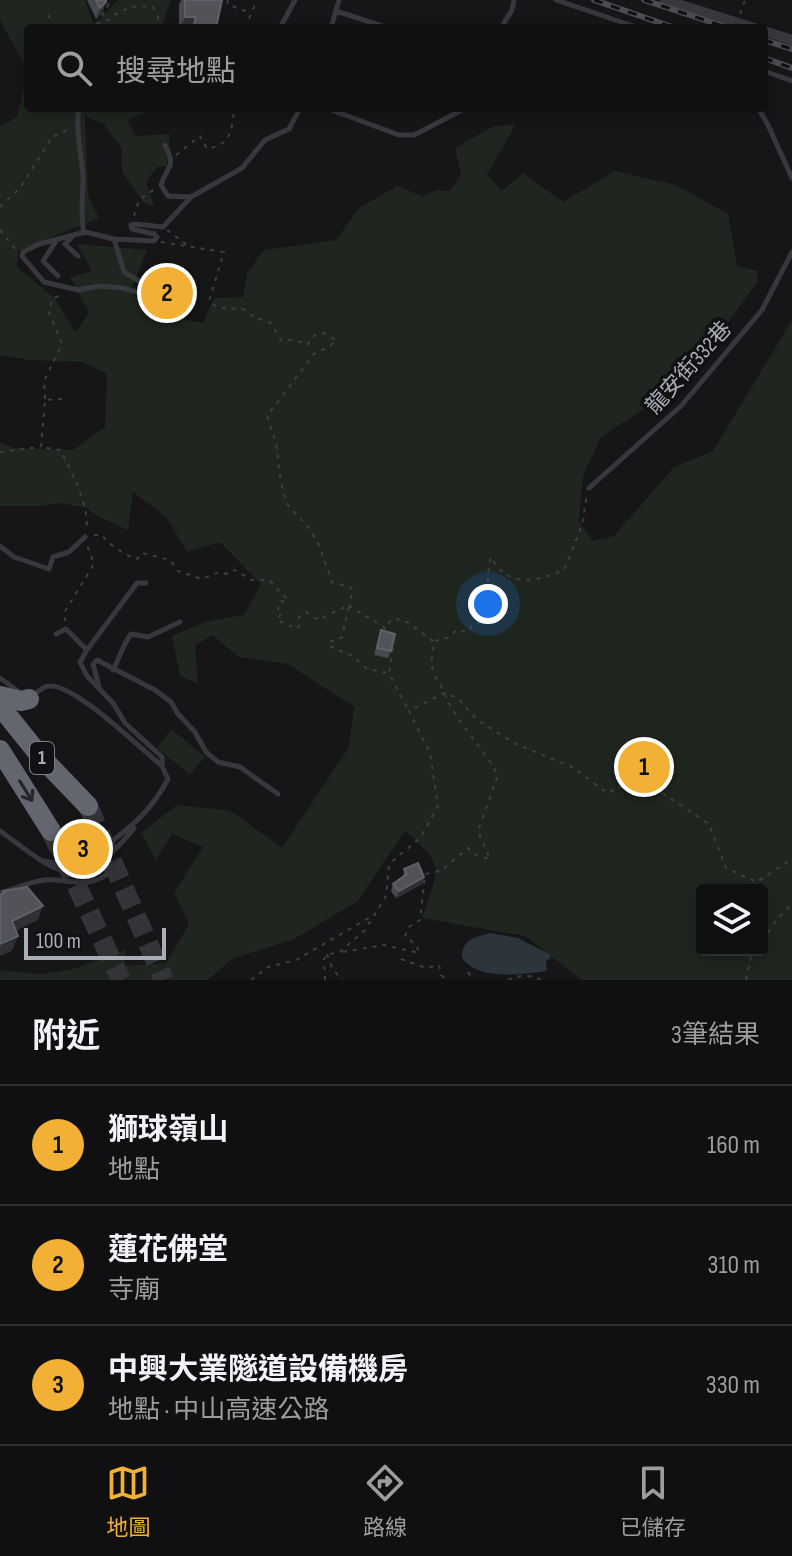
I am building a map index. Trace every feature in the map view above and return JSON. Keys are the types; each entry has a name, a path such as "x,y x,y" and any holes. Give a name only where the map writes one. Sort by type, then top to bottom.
{"highway":[{"path":"0,696 21,701 29,699"},
{"name":"1","path":"0,706 41,757 88,806"},
{"name":"1","path":"0,750 51,831"}],"street":[{"path":"665,0 742,24"},
{"path":"768,32 792,40"}],"lane":[{"path":"282,24 295,0"},
{"path":"332,24 339,0"},
{"path":"503,24 514,0"},
{"path":"556,0 627,24"},
{"path":"336,11 376,24"},
{"path":"768,72 792,81"},
{"path":"79,112 83,180 81,225 85,232"},
{"path":"114,239 124,272 152,289 154,297 131,290 100,286 78,290 44,282 22,256 30,247 85,232 114,239 154,241 157,237 154,234 137,232 131,225 163,227 191,197 242,168 265,140 289,129 298,112"},
{"path":"337,112 399,135 414,135 458,112"},
{"path":"760,112 792,178"},
{"path":"165,145 172,158 172,166 161,185 168,196 191,197"},
{"path":"78,256 65,244 66,240 85,232"},
{"path":"57,240 43,261 58,276"},
{"name":"龍安街332巷","path":"589,488 681,406 762,310 792,252"},
{"path":"0,546 22,561 49,569 53,557 69,552 85,537"},
{"path":"0,831 44,861 71,873 109,857 156,801 168,779 162,757 125,723 99,687 87,676 80,662 137,583 146,583"},
{"path":"113,670 121,656 121,648 131,634 148,637 180,622"},
{"path":"56,634 66,629 87,650"},
{"path":"99,687 93,664 97,660 155,690 171,702 195,732 206,752 218,762 240,767 278,794"},
{"path":"0,678 29,699 45,686 53,685 78,696 162,766"},
{"path":"44,861 79,864 140,820"},
{"path":"0,893 44,880 71,883 98,880 106,875 109,857"}],"path":[{"path":"228,0 227,4 250,13"},
{"path":"246,24 257,0"},
{"path":"736,22 745,0"},
{"path":"98,24 110,2"},
{"path":"100,24 128,6 142,5 153,7 161,24"},
{"path":"48,24 49,15"},
{"path":"172,158 200,136 207,149 219,147 233,130 234,112"},
{"path":"0,207 20,188 52,137 77,125"},
{"path":"131,225 139,200 161,185"},
{"path":"163,227 194,249"},
{"path":"0,230 22,256"},
{"path":"154,241 224,252 209,301 218,308 243,309 271,323 281,340 296,340 307,345 315,335 323,333 336,340 314,354 267,416 276,443 287,504 309,528 319,545 332,582 353,590 342,637 329,641 331,647 353,656 367,669 389,674"},
{"path":"41,447 44,381 62,344 49,312 53,298 78,290"},
{"path":"45,400 62,399"},
{"path":"0,452 41,447 60,450 73,474 88,522 85,537 94,564 64,613 66,629"},
{"path":"434,642 450,637 456,630 467,632 475,623 488,621 487,572 491,557 510,579 531,581 564,570 582,525 589,488"},
{"path":"85,537 102,535 109,544 128,556 137,559 142,553 170,560 178,571 202,579 235,570 252,580 269,580 288,600 279,602 278,609 282,612 277,620 297,629 299,617 306,612 318,620 349,605"},
{"path":"339,953 365,930 370,917 386,896 389,864 420,838 438,806 430,753 389,674 395,640 384,627 349,605"},
{"path":"384,627 394,618 409,623 434,642"},
{"path":"327,954 384,945 419,953 417,946 405,936 409,927 420,920 425,874 441,871 468,848 478,856 490,859 478,831 498,775 487,755 444,699 432,670 434,642"},
{"path":"409,711 444,693 458,698 476,719 514,743 574,768 607,793 640,778"},
{"path":"649,747 654,757 637,772 626,771 635,756 649,747"},
{"path":"637,772 640,778 709,824 726,868 757,882 792,859"},
{"path":"768,932 792,904"},
{"path":"251,980 268,967 296,960 370,917"},
{"path":"325,980 324,959 327,954"},
{"path":"327,954 332,968 342,980"},
{"path":"746,980 752,956"},
{"path":"401,959 426,968 439,965 441,975 447,980"},
{"path":"468,972 473,980"},
{"path":"508,980 517,976 534,976 541,980"}],"shaded area":[{"path":"0,0 85,0 94,24 24,24 24,65 0,20"},
{"path":"118,0 171,0 163,23 95,24"},
{"path":"24,88 24,112 147,112 127,120 136,136 170,134 167,166 157,167 146,182 154,206 145,204 122,172 122,149 104,124 85,116 88,196 99,218 18,251 17,267 55,298 75,332 89,313 70,277 92,271 77,244 147,250 130,292 162,316 203,323 214,298 243,297 247,273 264,250 336,240 359,208 397,186 422,196 437,190 450,191 461,174 455,148 494,126 516,124 487,175 502,191 523,173 563,202 615,171 676,185 728,214 737,266 758,271 757,282 727,324 653,403 601,437 583,476 579,521 592,541 614,536 674,467 713,451 792,320 792,980 582,980 525,936 422,918 435,870 428,853 405,831 358,901 294,939 232,959 207,980 0,980 0,970 40,974 70,970 126,950 124,966 166,963 189,924 174,893 203,847 172,834 156,860 141,833 177,805 231,811 282,848 349,747 354,707 288,664 238,657 213,635 195,645 198,684 180,676 172,636 205,622 244,615 261,584 220,542 187,552 166,517 133,492 128,530 87,508 59,503 0,506 0,443 14,448 73,450 105,427 107,374 83,362 29,360 0,355 0,127 17,117"},
{"path":"171,729 205,757 190,775 157,748"},
{"path":"490,933 518,938 549,954 551,958 546,961 547,971 500,974 469,965 462,958 466,943"}],"building":[{"path":"96,0 106,0 106,2 100,8"},
{"path":"185,0 222,0 217,24 195,24 195,17 185,17"},
{"path":"381,630 395,634 391,651 377,648"},
{"path":"91,833 95,841 80,850 76,842"},
{"path":"418,863 424,877 399,891 393,884 407,874 404,869"},
{"path":"27,887 43,906 12,921 18,936 0,944 0,895 3,891"}],"tunnel":[{"path":"88,806 164,980"},
{"path":"51,831 121,980"}],"railway":[{"path":"594,0 663,24"},
{"path":"644,0 717,24"},
{"path":"768,41 792,49"},
{"path":"768,59 792,68"}],"place":[{"name":"蓮花佛堂","path":"167,293"},
{"name":"獅球嶺山","path":"644,767"},
{"name":"中興大業隧道設備機房","path":"83,849"}]}
